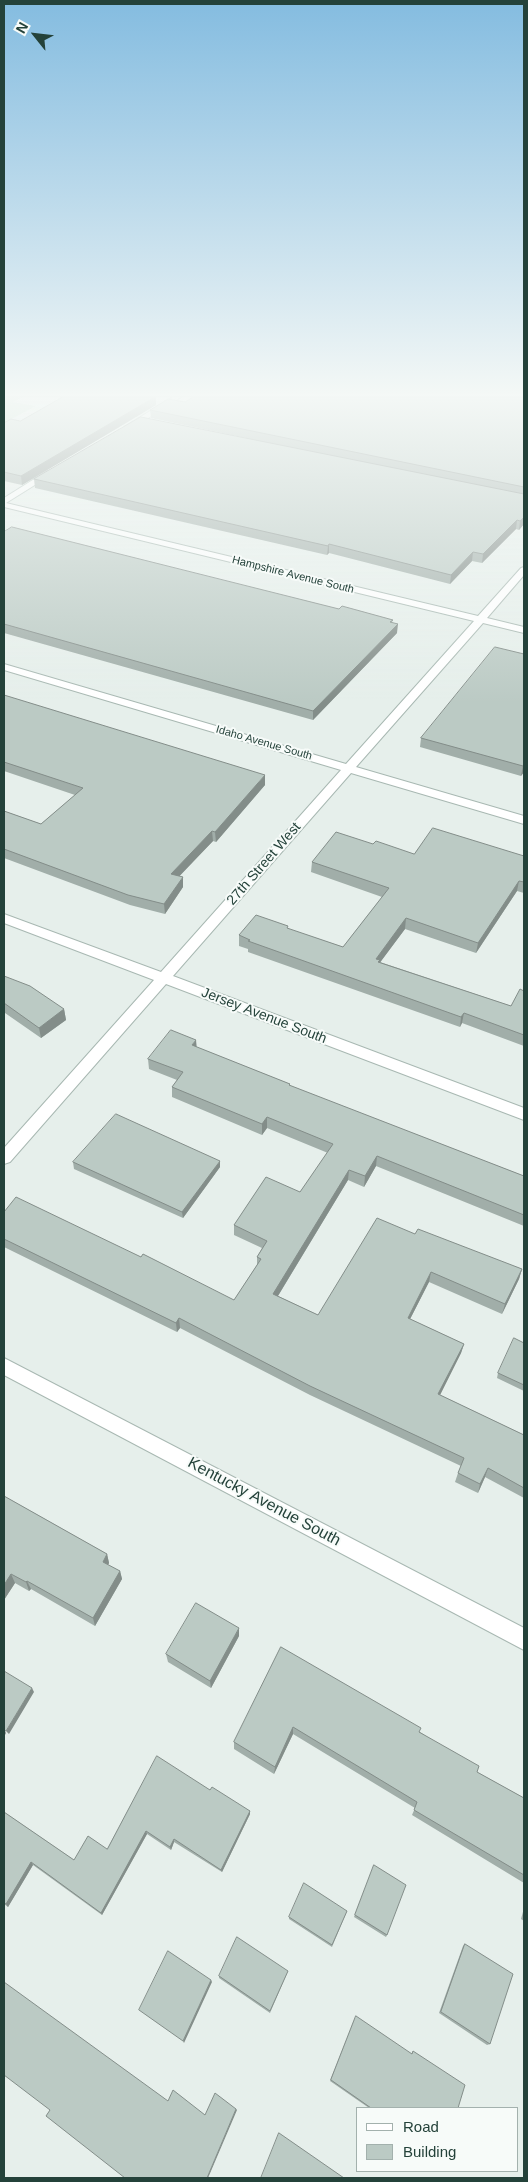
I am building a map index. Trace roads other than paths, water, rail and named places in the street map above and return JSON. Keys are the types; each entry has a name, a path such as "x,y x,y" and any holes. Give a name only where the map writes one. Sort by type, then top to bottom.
{"street":[{"name":"Hampshire Avenue South","path":"4,505 524,630"},
{"name":"27th Street West","path":"4,1158 524,570"},
{"name":"Idaho Avenue South","path":"4,667 524,820"},
{"name":"Jersey Avenue South","path":"4,918 524,1114"},
{"name":"Kentucky Avenue South","path":"4,1366 524,1639"}]}
